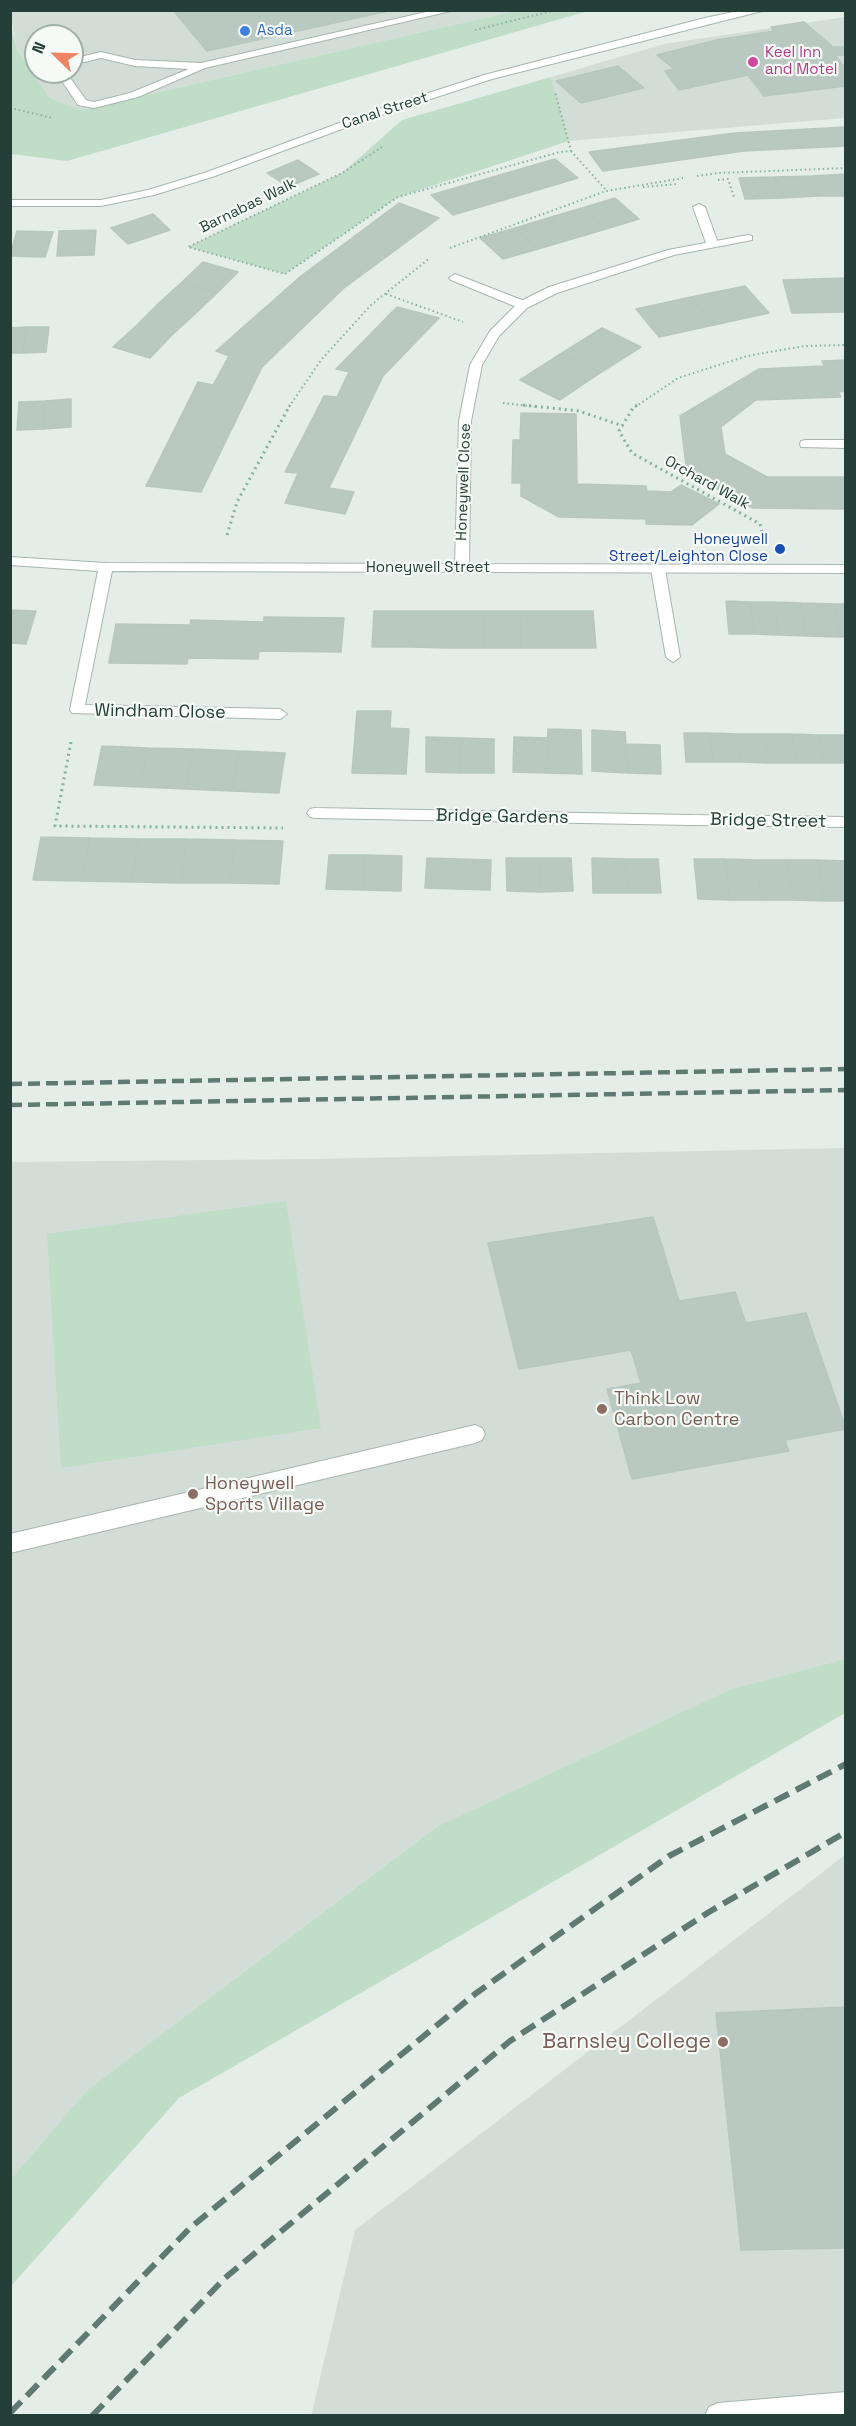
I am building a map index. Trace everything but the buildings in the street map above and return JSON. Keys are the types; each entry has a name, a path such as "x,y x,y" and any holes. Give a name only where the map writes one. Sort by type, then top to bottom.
{"street":[{"path":"69,84 82,103 94,105 135,95 202,66 450,10"},
{"name":"Canal Street","path":"10,203 101,203 150,193 211,174 365,117 488,78 705,21 761,10"},
{"path":"84,59 100,56 135,63 202,66"},
{"path":"699,207 712,243"},
{"name":"Honeywell Close","path":"462,568 465,421 476,365 494,333 523,305 578,280 672,252 748,237"},
{"path":"455,278 523,305"},
{"path":"806,444 846,444"},
{"name":"Honeywell Street","path":"10,561 106,567 846,569"},
{"name":"Windham Close","path":"106,567 77,710 280,714"},
{"path":"658,569 673,657"},
{"name":"Bridge Gardens","path":"315,813 690,820"},
{"name":"Bridge Street","path":"690,820 846,822"},
{"path":"10,1544 475,1434"},
{"path":"718,2415 846,2405"}],"path":[{"path":"547,63 571,151 606,191"},
{"name":"Barnabas Walk","path":"391,141 342,172 188,247 285,274 398,197 560,152 571,151"},
{"path":"385,294 494,333"},
{"path":"470,399 579,411 622,426 633,408 678,378 747,356 804,346 846,345"},
{"name":"Orchard Walk","path":"622,426 619,431 632,453 760,524 769,569"},
{"path":"77,710 55,826 313,829 315,813"}],"shaded area":[{"path":"10,11 515,11 80,110 50,98 40,84 84,84 84,24 24,24 24,60 17,50"},
{"path":"845,17 845,118 569,141 551,77 664,44"},
{"path":"845,1148 845,1659 731,1689 438,1826 86,2091 11,2179 11,1162 311,1159"},
{"name":"Barnsley College","path":"845,1855 845,2405 718,2416 311,2416 355,2230"}],"green space":[{"path":"515,11 588,11 67,161 11,154 10,20 17,50 24,60 24,84 40,84 50,98 80,110"},
{"path":"551,77 569,141 398,197 285,274 188,247 342,173 402,120"},
{"path":"286,1201 321,1428 61,1468 47,1234"},
{"path":"845,1659 845,1713 179,2098 11,2286 11,2179 86,2091 438,1826 731,1689"}],"railway":[{"path":"10,1084 846,1069"},
{"path":"10,1105 846,1090"},
{"path":"10,2413 190,2228 475,1994 669,1856 846,1764"},
{"path":"92,2416 225,2278 510,2041 709,1912 846,1832"}],"place":[{"name":"Asda","path":"245,31"},
{"name":"Keel Inn and Motel","path":"753,62"},
{"name":"Honeywell Street/Leighton Close","path":"780,549"},
{"name":"Think Low Carbon Centre","path":"602,1409"},
{"name":"Honeywell Sports Village","path":"193,1494"},
{"name":"Barnsley College","path":"723,2042"}]}
